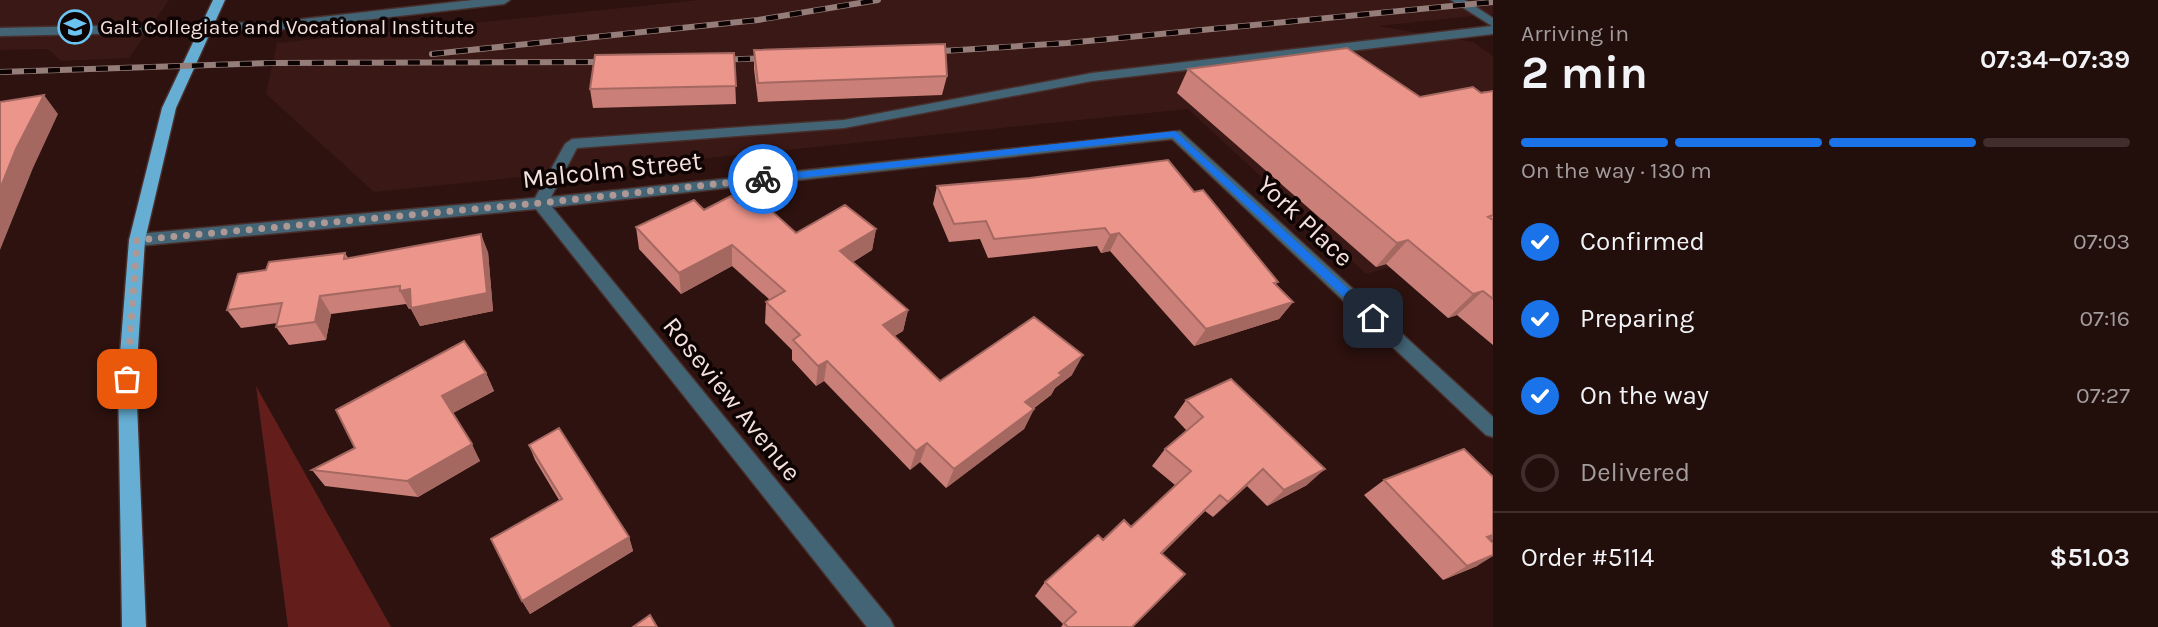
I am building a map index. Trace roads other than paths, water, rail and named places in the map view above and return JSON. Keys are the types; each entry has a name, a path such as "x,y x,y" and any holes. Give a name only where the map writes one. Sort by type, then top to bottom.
{"main road":[{"path":"134,627 127,379 137,240 170,107 219,0"}],"street":[{"path":"0,32 276,26 504,0"},
{"path":"1457,0 1493,23"},
{"path":"540,203 572,144 844,124 1092,76 1493,30"},
{"name":"Malcolm Street","path":"137,240 540,203 1175,134"},
{"name":"York Place","path":"1175,134 1493,429"},
{"name":"Roseview Avenue","path":"540,203 882,627"}],"railway":[{"path":"432,54 758,20 878,0"},
{"path":"927,52 1067,43 1493,2"},
{"path":"714,60 773,58"},
{"path":"0,72 271,63 612,62"}],"place":[{"name":"Galt Collegiate and Vocational Institute","path":"75,27"}]}
